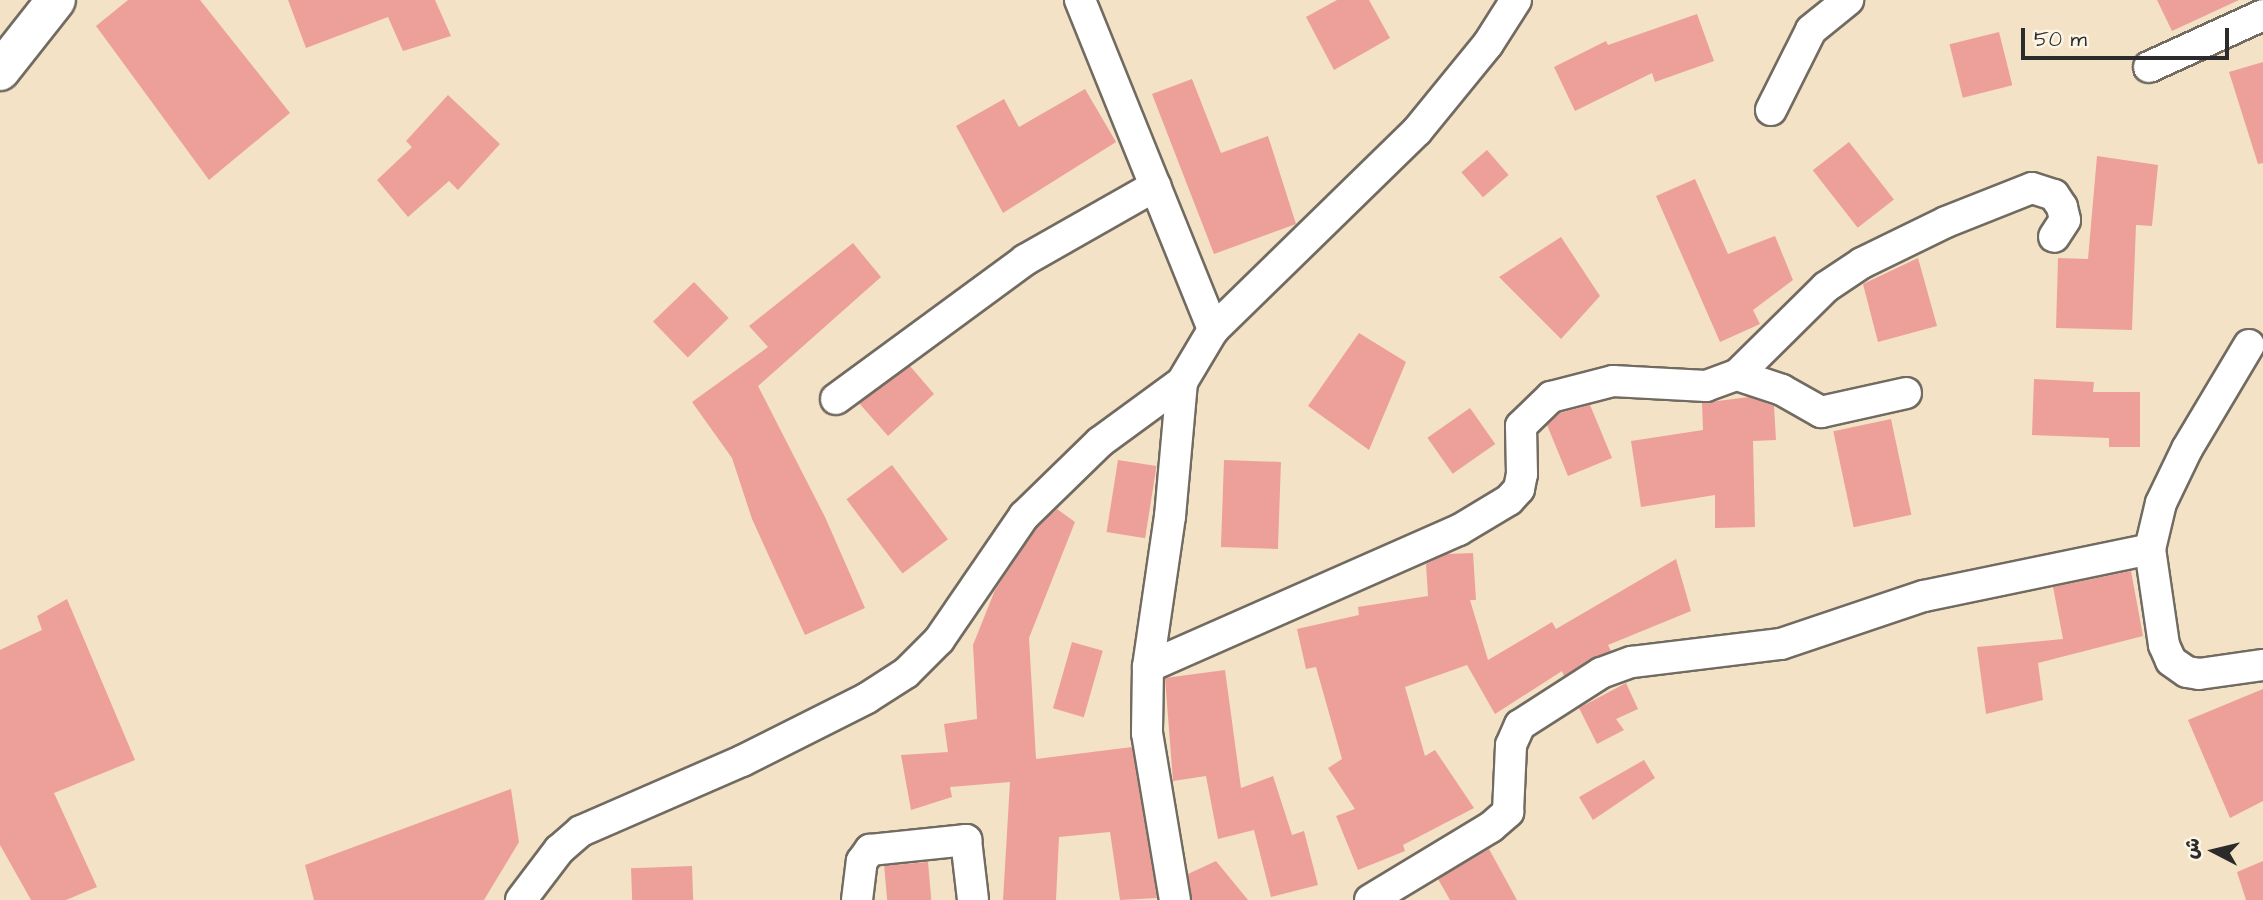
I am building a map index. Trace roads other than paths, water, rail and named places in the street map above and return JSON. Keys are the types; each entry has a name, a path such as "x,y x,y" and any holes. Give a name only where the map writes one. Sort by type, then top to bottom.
{"main road":[{"path":"0,71 56,0"}],"street":[{"path":"1080,0 1213,330"},
{"path":"521,900 559,850 580,831 742,761 867,698 906,673 939,640 1024,516 1100,442 1182,382 1213,330 1417,131 1488,44 1516,0"},
{"path":"1771,110 1811,30 1847,0"},
{"path":"2149,68 2263,15"},
{"path":"836,399 1025,260 1154,186"},
{"path":"1148,667 1459,530 1509,500 1520,481 1521,426 1550,397 1613,381 1706,386 1737,375 1826,287 1862,263 1946,222 2032,188 2053,195 2062,207 2065,220 2054,237"},
{"path":"2249,345 2161,503 2150,550 2164,645 2171,661 2187,672 2199,674 2263,665"},
{"path":"1737,375 1782,390 1821,412 1906,393"},
{"path":"1175,900 1147,733 1148,667 1170,516 1182,382"},
{"path":"1370,900 1491,827 1507,812 1511,745 1520,725 1601,673 1632,662 1781,644 1924,596 2150,550"},
{"path":"857,900 862,861 870,850 966,840 973,900"}]}
